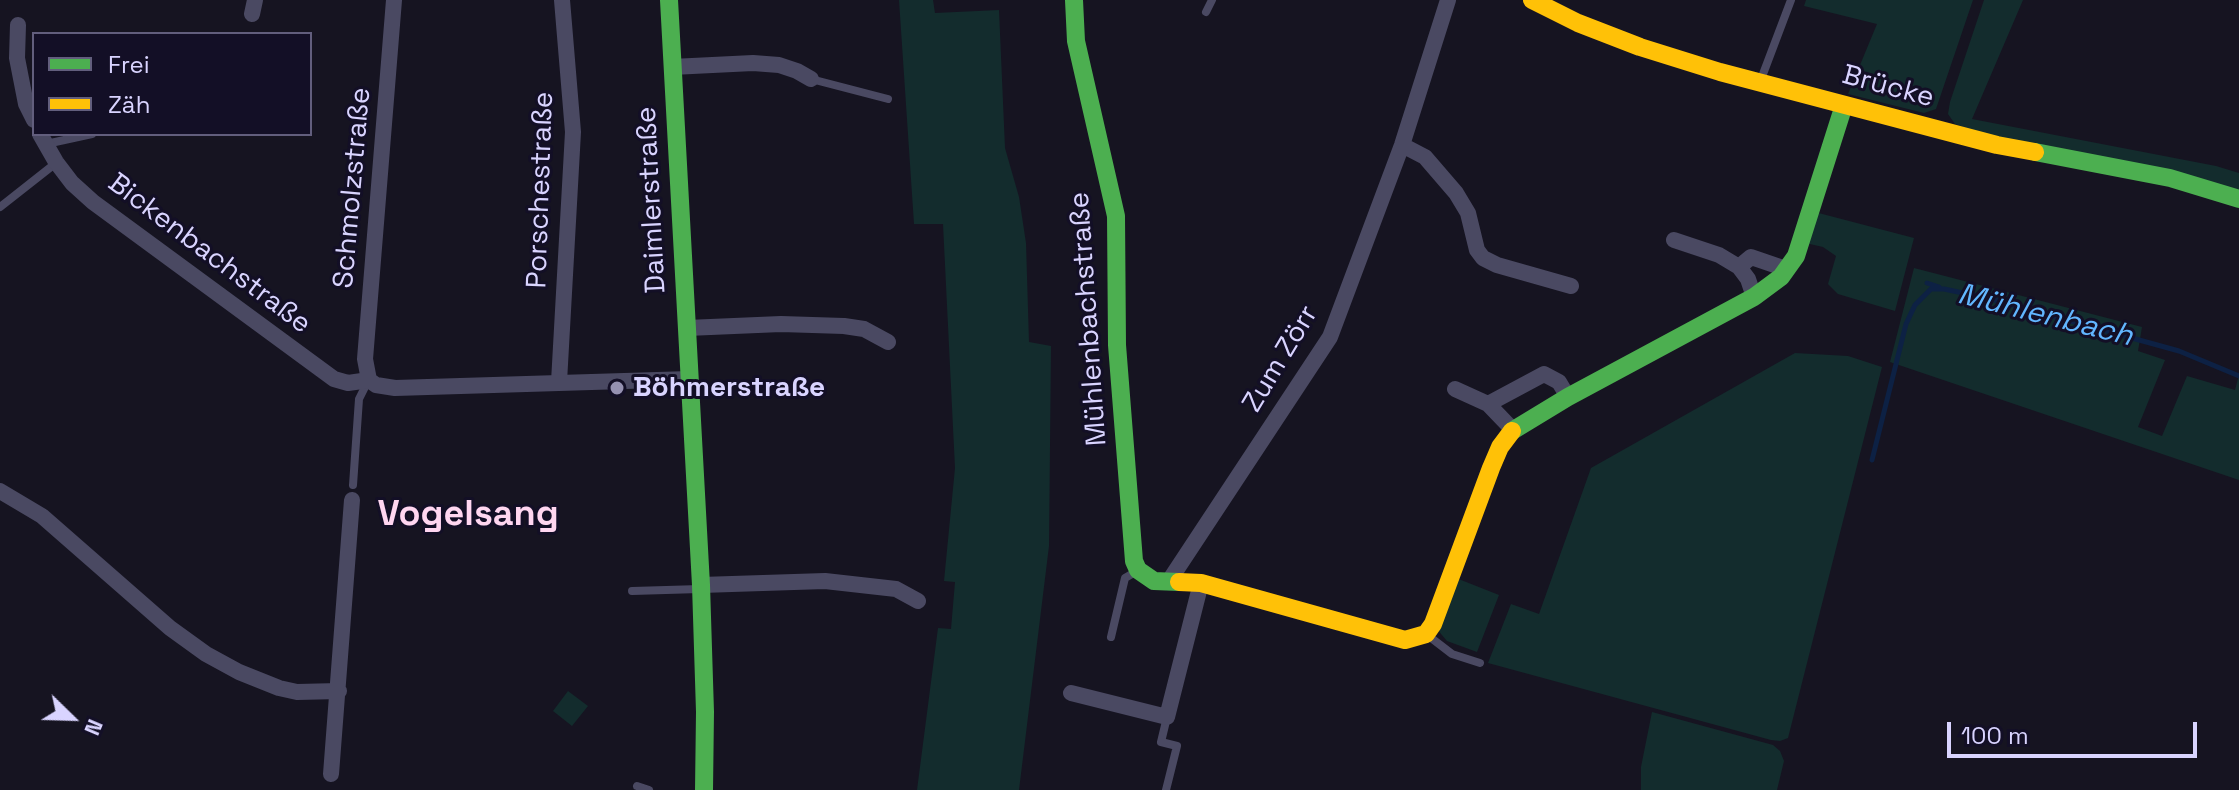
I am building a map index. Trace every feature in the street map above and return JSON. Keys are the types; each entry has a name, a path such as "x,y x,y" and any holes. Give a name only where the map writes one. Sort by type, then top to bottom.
{"street":[{"name":"Schmolzstraße","path":"369,380 365,359 394,0"},
{"name":"Porschestraße","path":"559,382 573,132 562,0"},
{"name":"Daimlerstraße","path":"669,0 701,587 704,790"},
{"name":"Mühlenbachstraße","path":"1074,0 1076,41 1116,216 1117,345 1134,561 1138,570"},
{"name":"Zum Zörr","path":"1169,581 1330,337 1402,145 1448,0"},
{"name":"Brücke","path":"1532,0 1578,23 1640,47 1760,83 1997,145 2170,178 2239,199"},
{"path":"18,25 17,58 26,104 32,116"},
{"name":"Daimlerstraße","path":"672,67 753,63 779,65 811,79"},
{"path":"1138,570 1154,581 1201,583 1388,637 1405,640 1426,634 1433,624 1491,468 1500,447 1513,430 1754,297 1781,277 1796,256 1844,105"},
{"name":"Bickenbachstraße","path":"43,139 72,183 93,202 334,379 348,383 369,380"},
{"path":"1402,145 1425,157 1456,193 1468,213 1477,250 1483,258 1497,265 1571,286"},
{"path":"1674,240 1719,255 1739,267 1748,279 1754,297"},
{"path":"1739,267 1751,257 1786,269"},
{"name":"Daimlerstraße","path":"687,328 781,324 844,326 864,329 888,342"},
{"path":"1488,404 1544,374 1559,382 1568,397"},
{"path":"369,380 376,385 395,388 690,379"},
{"path":"1455,389 1488,404 1513,430"},
{"path":"0,491 42,516 170,628 206,654 279,688 308,692 339,691"},
{"path":"331,774 353,492"},
{"path":"701,587 825,581 896,589 918,601"},
{"path":"1071,693 1167,717 1201,583"}],"lane":[{"path":"1206,12 1212,0"},
{"path":"1760,83 1791,0"},
{"name":"Daimlerstraße","path":"811,79 888,99"},
{"path":"43,139 72,136"},
{"path":"0,207 56,162"},
{"path":"353,492 359,399 369,380"},
{"path":"1111,637 1125,578 1138,570"},
{"path":"632,591 701,587"},
{"path":"1426,634 1452,654 1480,663"},
{"path":"1166,790 1177,746 1161,742 1167,717"},
{"path":"637,786 649,790"}],"green space":[{"path":"899,0 933,0 935,13 999,10 1005,148 1019,197 1026,243 1029,342 1051,346 1049,546 1019,790 917,790 938,628 951,629 955,582 944,581 955,468 943,224 914,224"},
{"path":"1806,0 1973,0 1936,109 1924,113 1848,94 1877,24 1804,6"},
{"path":"1984,0 2023,0 1972,119 2216,166 2239,173 2239,191 2001,140 1955,124 1948,114 1950,102"},
{"path":"1811,211 1914,238 1895,311 1838,294 1828,284 1836,256 1823,247 1801,242"},
{"path":"1914,268 2142,327 2138,351 2165,360 2138,427 2162,436 2187,376 2235,390 2239,375 2239,480 1890,362"},
{"path":"1795,353 1848,356 1882,367 1788,738 1771,740 1488,663 1511,604 1539,614 1591,468"},
{"path":"1456,578 1499,595 1477,652 1447,641 1436,628"},
{"path":"568,691 588,706 572,726 553,711"},
{"path":"1652,712 1773,745 1784,761 1777,790 1641,790 1641,767"}],"waterway":[{"path":"1927,283 1939,287"},
{"name":"Mühlenbach","path":"1872,460 1906,324 1915,305 1931,289 1987,298 2179,351 2239,376"}],"traffic: fast":[{"path":"669,0 701,585 704,790"},
{"path":"1074,0 1076,41 1116,216 1117,345 1134,561 1138,570 1154,581 1179,582"},
{"path":"1512,431 1568,397 1754,297 1781,277 1796,256 1844,105"},
{"path":"2035,152 2170,178 2239,199"}],"traffic: slow":[{"path":"1532,0 1578,23 1640,47 1720,72 1997,145 2035,152"},
{"path":"1179,582 1201,583 1405,640 1426,634 1433,624 1491,468 1500,447 1512,431"}],"place":[{"name":"Böhmerstraße","path":"617,388"}],"district":[{"name":"Vogelsang","path":"468,515"}]}
